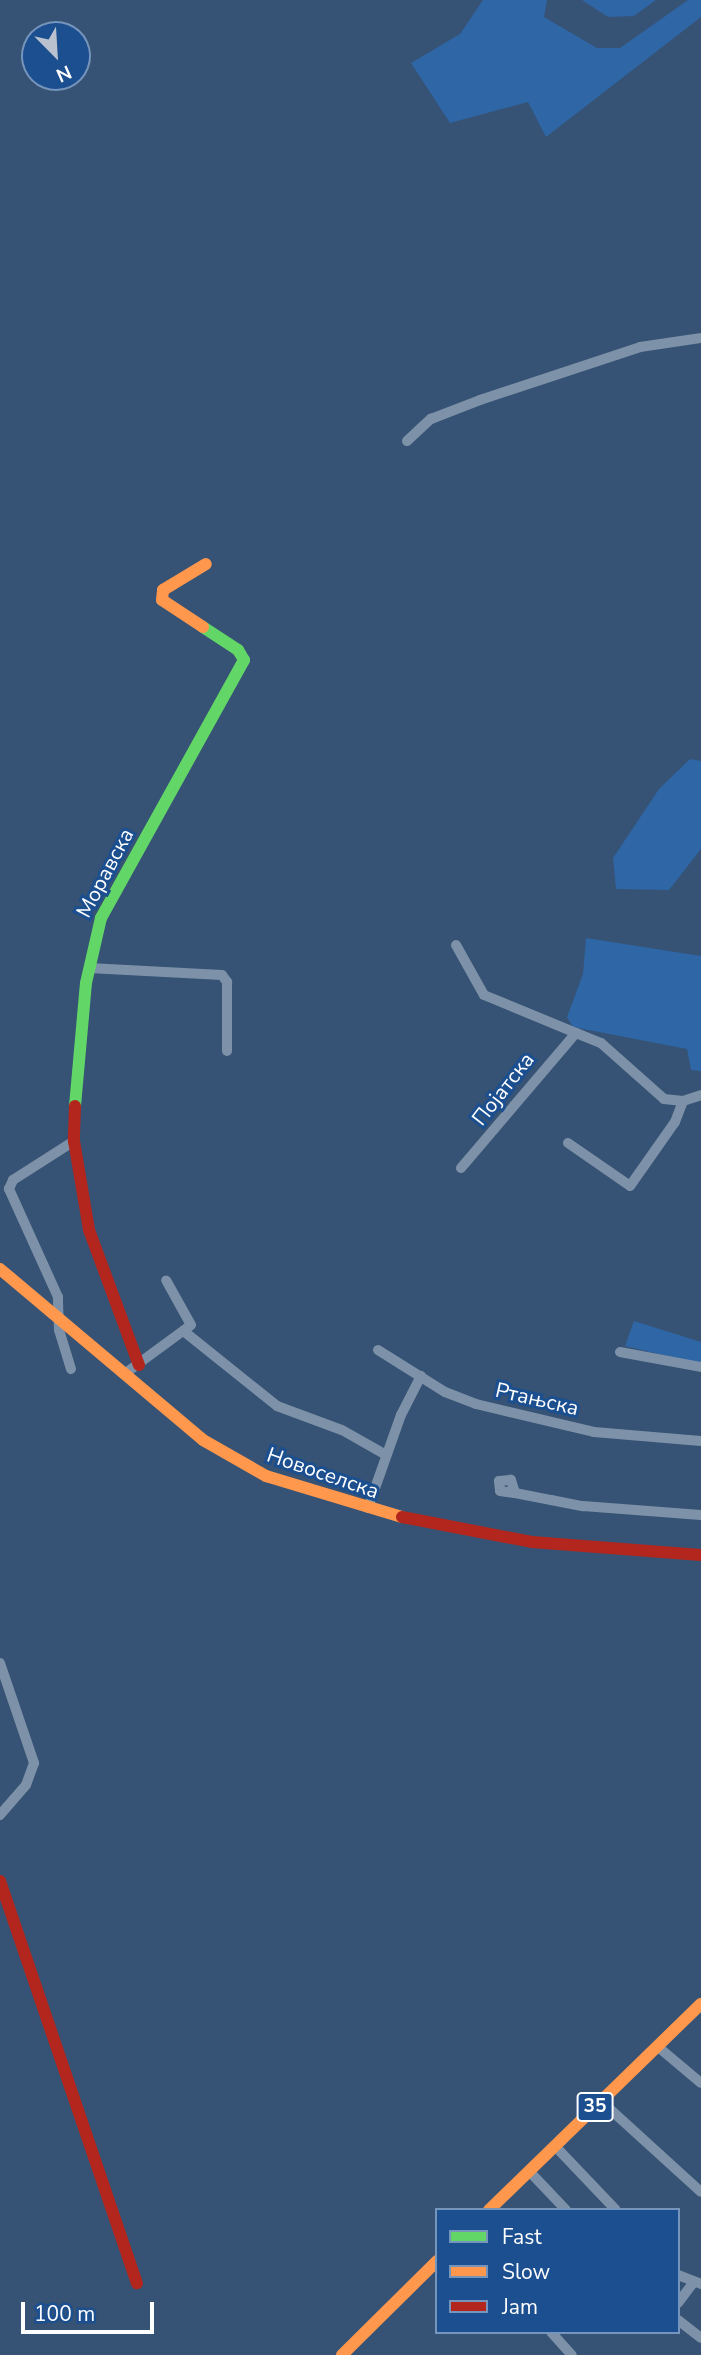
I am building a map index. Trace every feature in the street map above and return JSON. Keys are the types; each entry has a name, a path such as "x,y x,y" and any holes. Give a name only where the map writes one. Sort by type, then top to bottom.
{"street":[{"path":"407,441 430,419 480,400 639,347 701,338"},
{"name":"Моравска","path":"139,1365 89,1230 74,1141 75,1080 89,968 101,918 244,660 238,650 162,600 163,590 206,564"},
{"path":"457,945 484,995 601,1043 651,1091 682,1101 701,1095"},
{"path":"89,968 222,975 226,982 227,1051"},
{"name":"Појатска","path":"461,1168 576,1033"},
{"path":"568,1143 630,1186 675,1122 682,1101"},
{"path":"71,1369 59,1330 62,1319 46,1265 9,1189 13,1180 74,1141"},
{"name":"Новоселска","path":"0,1269 127,1372 203,1440 235,1461 299,1488 422,1523 532,1542 701,1555"},
{"path":"127,1372 186,1333 191,1321 166,1280"},
{"path":"186,1333 277,1406 341,1430 386,1455"},
{"name":"Ртањска","path":"378,1350 476,1404 551,1423 701,1441"},
{"path":"620,1352 701,1367"},
{"path":"368,1508 386,1455 421,1376"},
{"path":"515,1493 583,1506 701,1515"},
{"path":"0,1663 34,1763 26,1785 0,1815"},
{"path":"0,1881 136,2283"},
{"name":"35","path":"491,2208 701,2004"},
{"path":"657,2046 701,2082"},
{"path":"601,2101 701,2192"},
{"path":"555,2146 614,2208"},
{"path":"529,2171 564,2208"},
{"path":"342,2355 435,2263"},
{"path":"680,2276 697,2283 680,2301"},
{"path":"680,2322 701,2338"},
{"path":"553,2334 572,2355"}],"shaded area":[{"path":"483,0 547,0 544,17 597,48 620,48 688,0 701,0 701,17 546,137 528,102 450,123 411,63 460,34"},
{"path":"582,0 656,0 634,16 608,17"},
{"path":"690,759 701,761 701,849 669,890 616,889 613,858 659,789"},
{"path":"586,938 701,956 701,1071 691,1070 687,1049 573,1027 567,1017 583,974"},
{"path":"634,1321 701,1342 701,1364 625,1346"}],"traffic: fast":[{"path":"75,1106 86,983 101,918 244,660 238,650 203,627"}],"traffic: slow":[{"path":"203,627 162,600 163,590 206,564"},
{"path":"0,1269 203,1440 266,1476 402,1517"},
{"path":"491,2208 701,2004"},
{"path":"342,2355 435,2263"}],"traffic: jam":[{"path":"75,1106 74,1141 89,1230 139,1365"},
{"path":"402,1517 532,1542 701,1555"},
{"path":"0,1881 137,2283"}]}
